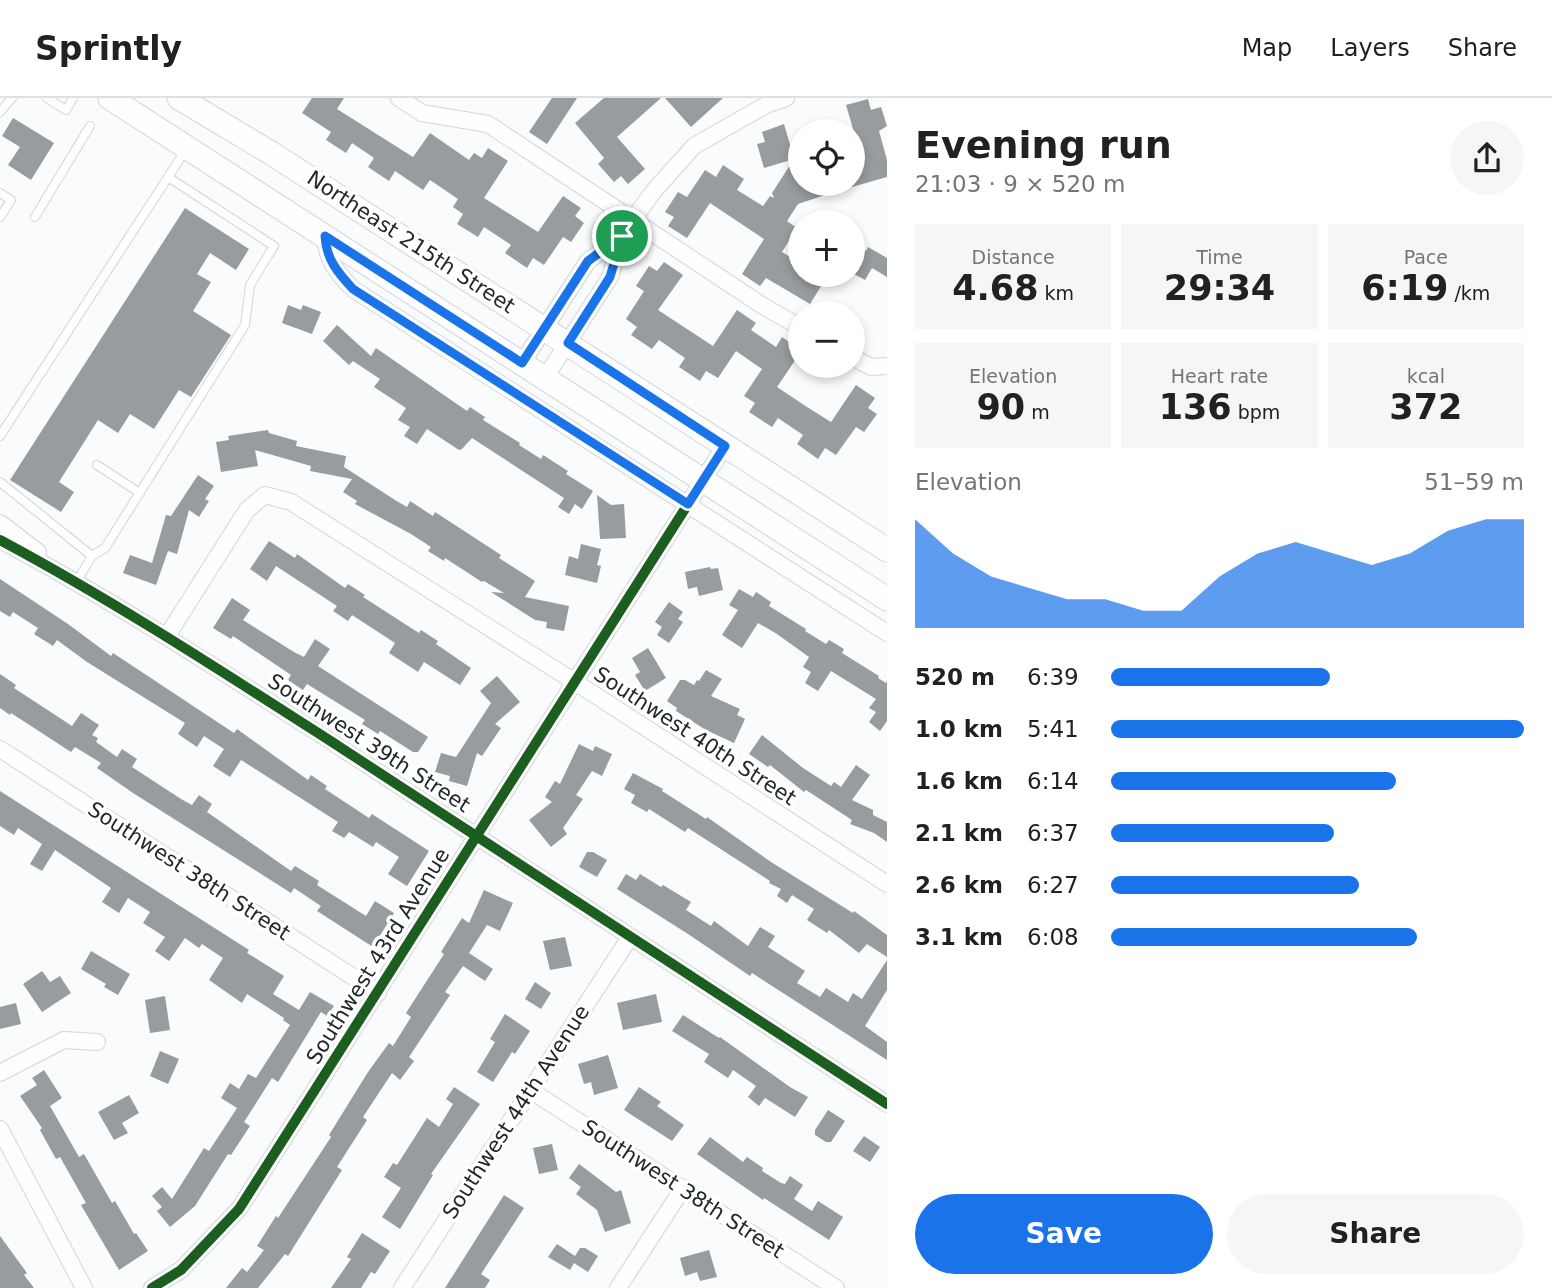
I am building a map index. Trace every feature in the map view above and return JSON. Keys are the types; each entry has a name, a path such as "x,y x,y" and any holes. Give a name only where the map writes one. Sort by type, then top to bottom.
{"street":[{"name":"Northeast 215th Street","path":"110,98 887,599"},
{"name":"Northeast 215th Street","path":"179,98 271,153 887,550"},
{"path":"399,98 422,113 488,124 788,320"},
{"path":"522,363 588,261 622,236 653,192 694,146 766,105 786,98"},
{"path":"325,236 334,269 353,289 887,633"},
{"path":"545,378 614,268 622,236"},
{"path":"576,278 599,294"},
{"name":"Southwest 43rd Avenue","path":"152,1288 181,1270 239,1209 725,446"},
{"name":"Southwest 40th Street","path":"167,636 247,510 265,495 291,502 887,884"},
{"name":"Southwest 39th Street","path":"0,523 77,581"},
{"name":"Southwest 39th Street","path":"0,540 77,581 167,636 478,835 887,1104"},
{"name":"Southwest 38th Street","path":"0,749 378,993"},
{"name":"Southwest 44th Avenue","path":"402,1288 630,937"},
{"path":"0,1073 64,1040 96,1042"},
{"name":"Southwest 38th Street","path":"530,1090 835,1288"},
{"path":"0,1129 84,1288"},
{"path":"618,1288 683,1188"}],"lane":[{"path":"0,112 12,98"},
{"path":"47,98 66,110 73,98"},
{"path":"36,217 90,126"},
{"path":"0,436 187,148"},
{"path":"77,581 92,556 105,548 245,325 250,285 274,246 168,177"},
{"path":"0,193 11,200 0,218"},
{"path":"97,465 140,493"},
{"path":"0,482 92,556"}],"building":[{"path":"312,98 344,98 337,109 413,157 430,133 469,160 474,153 482,158 488,148 508,161 484,198 538,232 563,196 581,208 575,216 584,223 571,242 563,237 544,265 533,258 527,268 505,253 511,245 484,227 478,237 457,224 463,214 453,207 458,199 430,180 423,190 395,171 389,181 368,167 374,158 352,143 346,153 326,140 331,132 302,113"},
{"path":"552,98 577,98 547,144 529,132"},
{"path":"604,98 661,98 617,137 645,169 628,184 621,176 614,182 598,164 604,158 575,123"},
{"path":"665,98 723,98 691,127"},
{"path":"868,99 871,110 881,107 887,126 879,131 887,160 887,177 865,183 865,119 850,119 846,105"},
{"path":"13,118 54,143 31,180 8,165 20,147 2,136"},
{"path":"784,124 788,138 788,161 764,168 757,144 765,142 762,132"},
{"path":"723,165 744,179 737,190 763,206 770,196 774,198 772,193 788,168 788,196 822,196 798,204 794,210 788,210 788,242 782,252 788,256 788,287 821,287 812,301 805,301 766,278 760,286 742,274 764,239 710,203 687,238 668,226 674,217 665,212 678,192 687,197 705,170 716,177"},
{"path":"185,208 249,249 236,270 210,253 197,274 211,282 193,311 231,335 191,397 179,390 154,429 130,414 118,433 98,420 59,482 74,492 61,512 10,480"},
{"path":"868,247 887,258 887,277 872,268 865,280 865,250"},
{"path":"664,262 683,275 658,310 713,346 737,310 756,323 751,330 776,347 782,337 788,341 788,371 777,387 831,422 856,385 875,398 868,408 877,414 864,432 856,427 836,455 825,448 818,459 797,444 803,435 778,418 772,427 749,412 755,403 744,396 762,369 736,351 718,378 706,371 700,381 679,367 685,358 659,340 652,349 631,335 637,327 626,319 644,291 636,286 649,266 657,271"},
{"path":"288,305 301,310 303,305 321,312 312,334 282,323"},
{"path":"337,325 371,356 376,348 467,411 470,407 485,417 483,420 520,443 519,445 541,459 543,455 568,471 566,474 593,491 582,509 575,504 569,514 558,507 564,498 472,438 459,450 427,429 417,444 404,436 410,427 398,420 406,408 374,387 380,379 353,361 349,365 323,341"},
{"path":"268,430 269,433 297,441 296,446 346,456 344,467 395,500 407,507 410,501 433,516 435,512 501,555 499,558 535,581 525,597 569,606 564,631 546,628 547,622 535,620 491,592 504,593 445,558 444,561 428,551 431,547 411,534 355,504 357,501 343,492 352,479 310,471 311,466 255,450 258,466 221,472 216,442 229,440 228,436"},
{"path":"198,475 214,486 205,499 209,501 199,517 189,510 177,554 168,551 156,585 123,573 130,555 152,563 166,515 171,516"},
{"path":"597,495 611,505 624,504 626,538 600,539"},
{"path":"269,541 295,558 297,554 345,588 348,584 365,595 363,597 419,633 421,630 438,641 436,644 471,668 460,685 424,662 418,672 389,653 395,643 352,615 348,621 333,611 337,606 276,566 267,581 250,569"},
{"path":"581,544 601,549 597,565 601,566 597,583 565,575 569,556 578,559"},
{"path":"718,568 723,590 699,596 697,587 688,589 685,572"},
{"path":"0,579 111,656 113,653 234,733 237,729 308,780 311,775 327,786 325,789 369,818 372,814 429,851 407,886 388,874 399,857 376,842 373,847 349,832 344,838 332,831 338,822 241,760 230,777 213,766 224,749 204,736 197,747 178,734 185,723 87,662 57,640 53,646 34,634 38,628 13,612 10,617 0,611"},
{"path":"739,589 753,597 756,592 771,602 769,606 806,629 805,631 826,644 829,640 844,649 842,653 886,683 887,681 887,721 880,731 869,722 876,712 869,708 876,699 831,671 818,691 805,683 811,672 803,667 809,657 777,634 758,623 742,648 722,635 738,610 729,605"},
{"path":"232,598 250,610 243,620 294,652 304,657 315,639 330,649 318,666 428,737 418,752 413,752 380,731 378,734 362,724 365,720 307,684 303,690 288,680 291,675 233,636 231,639 213,628"},
{"path":"669,602 683,612 678,619 683,622 669,643 657,635 662,627 655,622"},
{"path":"648,648 666,678 645,691 635,675 640,672 632,658"},
{"path":"706,670 722,679 711,696 740,709 737,715 745,719 734,743 706,730 676,711 677,708 667,701 680,680 694,685"},
{"path":"0,674 16,685 14,688 72,726 81,713 99,725 92,735 98,738 96,742 117,757 122,749 137,759 132,767 192,805 199,795 212,804 207,812 291,871 295,866 319,881 317,885 366,916 375,901 394,913 373,947 317,911 321,906 294,888 291,893 133,793 97,768 101,763 75,747 71,752 0,708"},
{"path":"497,676 520,702 495,724 501,728 482,756 477,753 467,786 449,781 450,776 435,772 441,753 456,757 491,703 480,691"},
{"path":"762,735 803,768 831,786 834,782 841,787 856,765 870,775 852,800 873,810 873,815 887,822 887,842 874,833 850,824 852,820 806,790 804,792 770,765 768,767 749,754"},
{"path":"579,744 593,751 595,746 612,754 602,776 592,771 576,795 583,799 563,828 567,834 551,847 529,820 552,802 545,797 555,781 560,784"},
{"path":"633,773 663,789 662,791 706,819 707,817 771,862 853,913 854,911 887,935 887,957 867,944 859,953 829,930 827,933 807,920 814,909 792,895 787,903 777,896 781,889 688,828 685,832 649,809 647,812 631,803 635,795 624,789"},
{"path":"0,791 249,950 247,953 284,976 273,994 299,1010 310,992 334,1006 327,1016 321,1012 278,1082 272,1078 244,1122 250,1126 231,1155 228,1154 195,1206 170,1227 157,1211 162,1207 152,1196 162,1187 172,1199 204,1148 209,1151 237,1108 221,1098 230,1083 239,1089 248,1074 256,1078 290,1025 284,1018 247,994 242,1003 209,980 223,958 202,944 199,948 185,938 169,961 155,951 165,937 143,923 150,912 128,898 119,913 102,902 111,888 55,850 42,871 30,864 42,844 18,828 14,835 0,826"},
{"path":"587,852 593,852 607,860 597,877 579,867"},
{"path":"626,874 636,880 640,874 661,887 663,885 691,902 686,910 711,926 714,921 748,946 760,927 775,936 768,947 805,971 797,983 820,997 826,988 848,1002 853,993 862,999 887,960 887,990 865,1026 887,1042 887,1060 752,973 750,976 617,889"},
{"path":"484,890 513,903 500,931 487,925 469,953 493,969 485,981 463,966 445,992 450,995 409,1057 414,1061 400,1080 392,1073 363,1117 367,1120 337,1167 342,1170 288,1256 285,1254 258,1288 226,1288 242,1268 247,1272 264,1250 257,1246 331,1137 329,1135 368,1072 389,1043 393,1046 411,1017 406,1013 444,954 441,952 462,918 469,923"},
{"path":"565,937 572,966 550,970 543,941"},
{"path":"91,951 130,974 118,995 104,987 106,984 81,969"},
{"path":"42,971 50,982 60,976 71,993 42,1012 23,984"},
{"path":"535,982 551,993 541,1009 525,999"},
{"path":"656,994 662,1022 623,1030 617,1003"},
{"path":"165,996 170,1030 150,1033 145,1000"},
{"path":"16,1003 21,1024 0,1029 0,1007"},
{"path":"505,1014 530,1031 515,1054 512,1052 493,1082 477,1072 495,1042 490,1039"},
{"path":"683,1015 808,1097 795,1117 765,1098 759,1106 748,1097 756,1086 733,1070 728,1078 704,1062 709,1054 672,1031"},
{"path":"160,1051 179,1059 168,1084 150,1076"},
{"path":"608,1055 618,1088 594,1095 591,1082 584,1084 578,1064"},
{"path":"44,1070 62,1098 50,1106 79,1157 84,1154 112,1203 115,1201 134,1234 136,1233 148,1251 119,1270 81,1205 86,1203 60,1157 56,1159 40,1130 42,1128 20,1096 37,1085 32,1078"},
{"path":"454,1087 480,1104 431,1174 433,1175 400,1229 382,1217 401,1188 384,1177 393,1163 397,1165 427,1118 439,1127 453,1104 446,1099"},
{"path":"639,1087 661,1102 657,1106 684,1125 672,1141 624,1110"},
{"path":"129,1095 139,1113 122,1123 128,1133 114,1140 98,1112"},
{"path":"828,1110 845,1121 831,1142 815,1135 815,1130"},
{"path":"864,1136 880,1147 870,1162 853,1151"},
{"path":"710,1137 743,1162 747,1157 781,1183 785,1184 790,1176 803,1185 794,1199 812,1211 818,1201 843,1217 829,1240 764,1198 763,1200 697,1154"},
{"path":"552,1144 558,1170 539,1174 533,1148"},
{"path":"579,1164 616,1192 621,1190 631,1223 605,1232 597,1210 576,1194 581,1187 569,1178"},
{"path":"504,1195 524,1208 481,1274 490,1280 485,1288 445,1288"},
{"path":"362,1233 390,1251 375,1274 371,1272 361,1288 331,1288 351,1259 347,1257"},
{"path":"0,1236 27,1273 24,1275 34,1288 0,1288"},
{"path":"557,1244 575,1256 580,1248 585,1248 598,1256 588,1272 574,1263 570,1270 548,1257"},
{"path":"709,1250 717,1277 700,1281 697,1272 685,1276 680,1258"}],"cycle path":[{"path":"152,1288 181,1270 239,1209 725,446"},
{"path":"0,540 126,612 248,688 887,1104"}],"route":[{"path":"325,236 522,363 588,261 622,236 610,277 568,343 725,446 688,504 353,289 334,269 325,236"}]}
